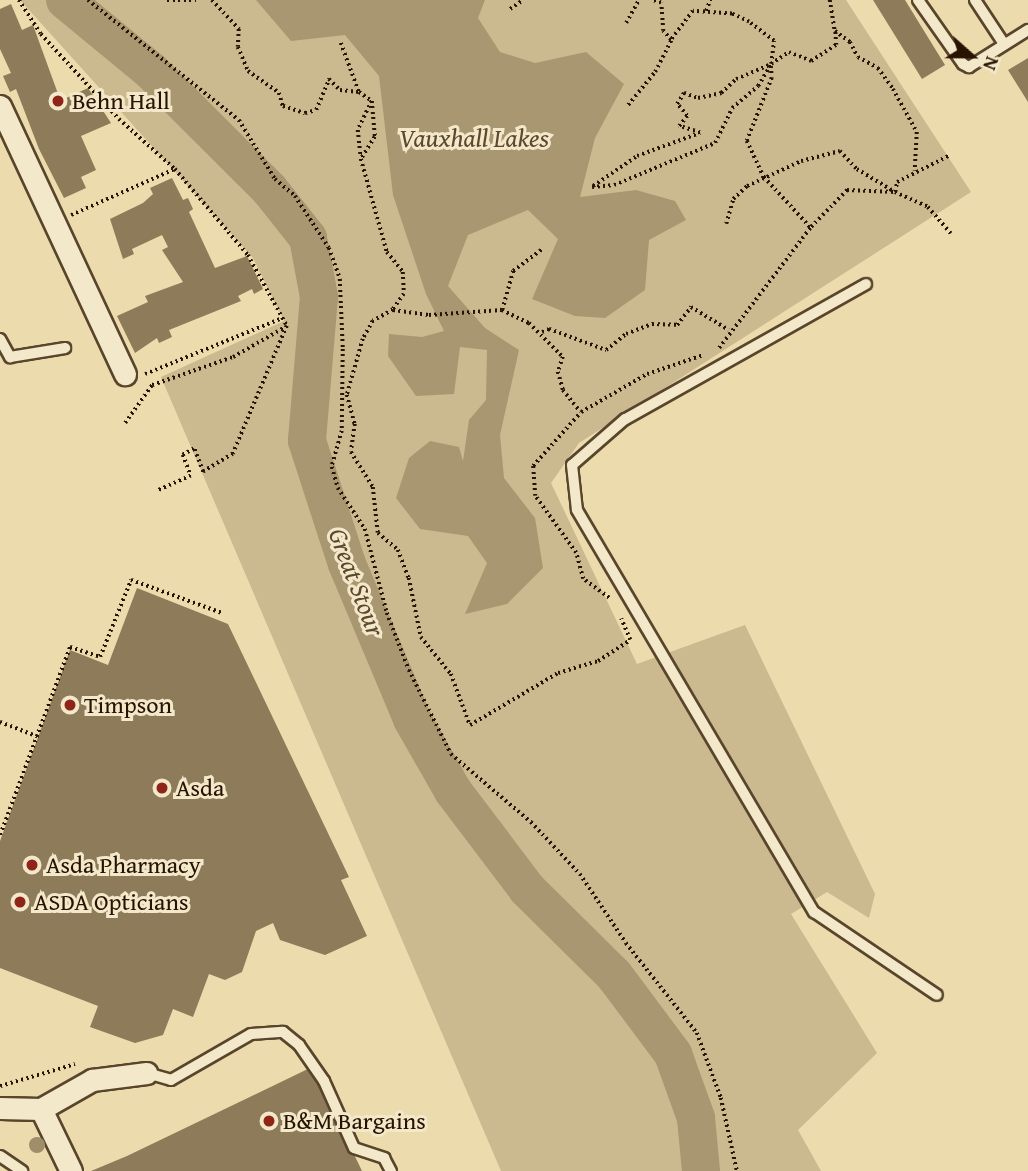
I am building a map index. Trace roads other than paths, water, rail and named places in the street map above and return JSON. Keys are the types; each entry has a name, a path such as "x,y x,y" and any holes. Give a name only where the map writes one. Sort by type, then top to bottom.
{"street":[{"path":"0,106 52,223 125,374"},
{"path":"0,1108 41,1109 92,1080 147,1073"},
{"path":"41,1109 71,1171"}],"lane":[{"path":"918,0 963,64 969,66 1028,30"},
{"path":"975,0 1004,44"},
{"path":"866,284 625,419 572,464 577,510 814,912 937,995"},
{"path":"0,339 10,357 65,348"},
{"path":"147,1073 171,1080 251,1034 283,1032 304,1051 324,1081 354,1147 384,1158 391,1171"},
{"path":"0,1156 22,1171"}],"water":[{"name":"Vauxhall Lakes","path":"256,0 485,0 478,18 500,52 535,63 586,52 624,84 595,138 580,197 636,190 675,201 686,220 649,240 645,290 605,318 575,316 532,299 558,239 528,210 468,235 448,286 485,328 519,350 500,435 504,478 535,518 543,568 507,604 465,614 487,563 468,536 420,529 396,498 409,458 430,441 459,447 463,461 469,420 486,400 487,350 460,347 454,394 416,396 388,356 389,334 422,337 444,331 426,294 393,195 379,76 345,35 291,41"}],"waterway":[{"name":"Great Stour","path":"65,0 151,71 270,190 308,238 319,297 307,441 347,564 412,719 453,791 527,889 614,975 673,1054 696,1118 701,1171"}],"place":[{"name":"Behn Hall","path":"58,101"},
{"name":"Timpson","path":"70,705"},
{"name":"Asda","path":"162,788"},
{"name":"Asda Pharmacy","path":"32,865"},
{"name":"ASDA Opticians","path":"20,902"},
{"name":"B&M Bargains","path":"269,1121"}]}
